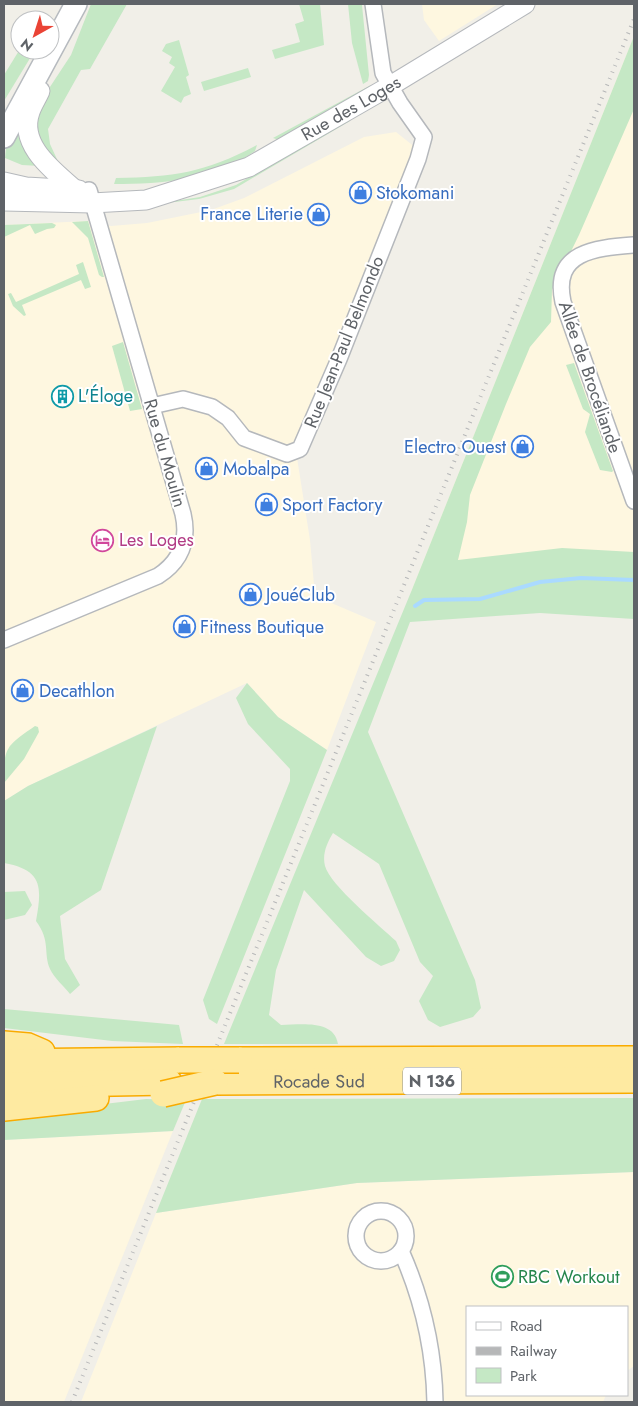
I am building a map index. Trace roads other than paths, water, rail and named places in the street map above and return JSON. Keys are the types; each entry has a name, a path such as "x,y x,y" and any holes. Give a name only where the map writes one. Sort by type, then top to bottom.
{"highway":[{"path":"4,1044 28,1046 63,1061"},
{"name":"Rocade Sud","path":"4,1085 170,1079 228,1074 634,1059"},
{"name":"Rocade Sud","path":"4,1062 63,1061 170,1079 228,1074 634,1080"},
{"path":"4,1108 170,1079"}],"main road":[{"path":"60,35 76,4"},
{"path":"4,137 46,60"},
{"path":"4,122 22,104"}],"street":[{"path":"373,4 383,73 390,86"},
{"name":"Rue des Loges","path":"4,201 85,194 167,192 214,180 249,167 390,86 525,4"},
{"path":"50,60 43,85 29,113 29,129 36,153 85,194"},
{"name":"Rue Jean-Paul Belmondo","path":"152,406 183,399 212,407 228,418 244,438 287,454 300,449 339,359 418,159 424,137 390,86"},
{"name":"Rue des Loges","path":"4,182 26,187 85,194"},
{"name":"Rue du Moulin","path":"4,640 158,576 166,571 180,553 186,529 152,406 85,194"},
{"name":"Allée de Brocéliande","path":"634,245 582,252 569,263 564,272 560,287 563,302 634,501"},
{"path":"401,1251 413,1277 428,1336 434,1370 435,1402"}],"waterway":[{"path":"415,606 424,600 480,599 540,582 581,578 634,580"}],"railway":[{"path":"72,1402 634,19"}],"place":[{"name":"Stokomani","path":"360,193"},
{"name":"France Literie","path":"319,214"},
{"name":"L'Éloge","path":"62,396"},
{"name":"Electro Ouest","path":"522,447"},
{"name":"Mobalpa","path":"207,469"},
{"name":"Sport Factory","path":"266,505"},
{"name":"Les Loges","path":"103,540"},
{"name":"JouéClub","path":"250,595"},
{"name":"Fitness Boutique","path":"184,627"},
{"name":"Decathlon","path":"23,691"},
{"name":"RBC Workout","path":"502,1277"}]}
